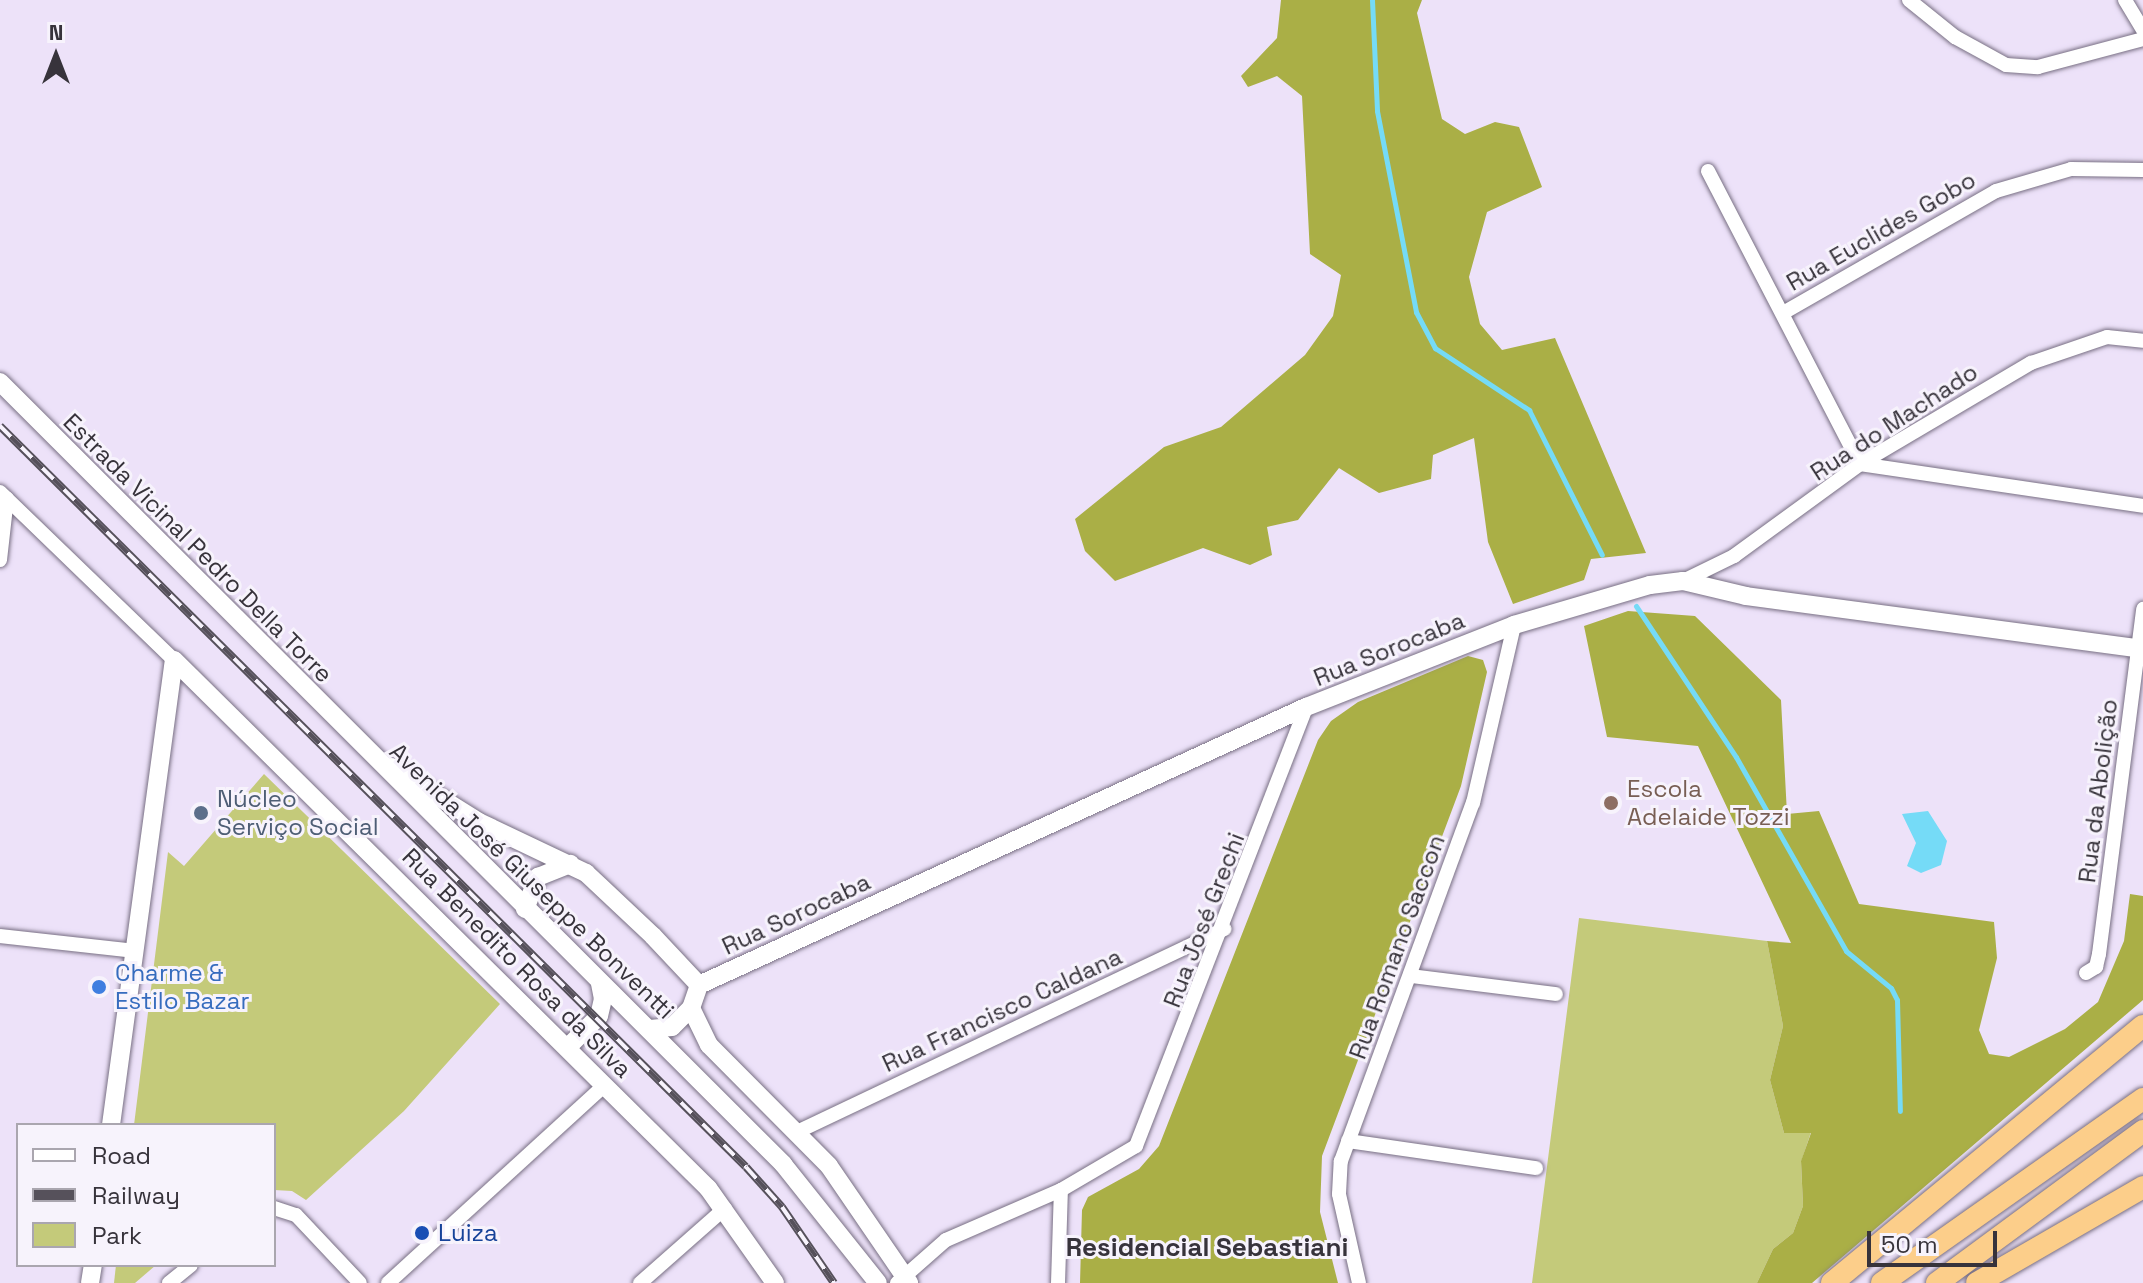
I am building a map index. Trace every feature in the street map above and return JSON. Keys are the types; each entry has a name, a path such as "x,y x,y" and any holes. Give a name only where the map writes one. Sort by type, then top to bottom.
{"highway":[{"path":"1832,1283 2143,1026"},
{"path":"1882,1283 2143,1099"},
{"path":"1937,1283 2143,1131"},
{"path":"1977,1283 2143,1187"}],"street":[{"path":"1909,0 1986,57 2006,65 2038,67 2143,39"},
{"path":"2125,0 2143,30"},
{"name":"Rua Euclides Gobo","path":"1783,313 1996,191 2071,169 2143,170"},
{"path":"1708,171 1860,464 2143,506"},
{"name":"Rua do Machado","path":"1683,581 1734,556 1860,464 2031,363 2107,337 2143,341"},
{"name":"Estrada Vicinal Pedro Della Torre","path":"0,382 362,748"},
{"path":"0,560 4,495"},
{"name":"Rua Benedito Rosa da Silva","path":"4,495 569,1046 725,1208 775,1283"},
{"name":"Rua Sorocaba","path":"699,985 1306,707 1514,625 1650,585 1683,581 1746,596 2140,649"},
{"name":"Rua da Abolição","path":"2086,973 2096,967 2099,954 2143,609"},
{"name":"Rua Romano Saccon","path":"1359,1283 1339,1194 1348,1141 1473,803 1514,625"},
{"path":"111,1123 174,660"},
{"name":"Rua José Grechi","path":"1061,1190 1136,1146 1224,929 1306,707"},
{"name":"Avenida José Giuseppe Bonventti","path":"362,748 479,822 570,864 599,883 699,985 691,1008 709,1045 799,1131 844,1186 904,1280"},
{"name":"Avenida José Giuseppe Bonventti","path":"362,748 650,1029 802,1184 878,1283"},
{"path":"525,909 538,877 570,864"},
{"name":"Rua Francisco Caldana","path":"799,1131 1224,929"},
{"path":"0,936 135,951"},
{"path":"1411,976 1556,994"},
{"path":"599,1016 600,983"},
{"path":"650,1029 672,1027 691,1008"},
{"path":"569,1046 599,1016 633,1014"},
{"path":"388,1283 605,1085"},
{"path":"1348,1141 1536,1168"},
{"path":"904,1280 946,1240 1061,1190 1058,1283"},
{"path":"640,1283 725,1208"},
{"path":"276,1209 296,1215 360,1283"},
{"path":"169,1283 189,1267"}],"green space":[{"path":"1281,0 1422,0 1417,13 1442,119 1465,134 1495,122 1519,127 1542,187 1487,212 1469,277 1480,324 1502,350 1555,338 1646,553 1591,559 1584,580 1513,604 1488,542 1474,438 1433,455 1431,479 1379,493 1339,468 1298,520 1267,527 1272,555 1250,565 1203,548 1115,581 1085,551 1075,519 1164,447 1221,427 1305,355 1333,316 1341,275 1310,254 1302,96 1277,76 1248,87 1241,76 1277,38"},
{"path":"1628,611 1695,616 1781,700 1787,814 1819,811 1859,904 1994,922 1997,958 1979,1030 1989,1054 2009,1057 2065,1029 2098,1002 2124,941 2130,894 2143,896 2143,1000 1812,1283 1757,1283 1773,1249 1793,1233 1803,1206 1801,1161 1811,1133 1784,1133 1770,1080 1783,1026 1767,941 1791,943 1698,746 1607,737 1584,626"},
{"path":"1468,656 1483,660 1487,672 1461,786 1322,1156 1320,1212 1338,1283 1080,1283 1082,1210 1088,1197 1139,1169 1159,1146 1318,740 1331,721 1358,702"},
{"path":"264,774 500,1004 404,1111 306,1200 292,1191 276,1190 276,1123 134,1123 168,852 184,866"},
{"path":"1579,918 1767,941 1783,1026 1770,1080 1784,1133 1811,1132 1801,1162 1803,1206 1793,1233 1773,1249 1757,1283 1532,1283"},
{"path":"116,1267 154,1267 135,1283 114,1283"}],"water":[{"path":"1928,811 1947,841 1941,865 1921,873 1907,866 1916,843 1902,814"}],"waterway":[{"path":"1372,0 1377,111 1416,312 1435,348 1529,410 1602,555"},
{"path":"1636,606 1736,757 1846,951 1891,988 1897,1000 1900,1111"}],"railway":[{"path":"0,426 746,1167 782,1207 834,1283"}],"place":[{"name":"Escola Adelaide Tozzi","path":"1611,803"},
{"name":"Núcleo Serviço Social","path":"201,813"},
{"name":"Charme & Estilo Bazar","path":"99,987"},
{"name":"Luiza","path":"422,1233"}],"district":[{"name":"Residencial Sebastiani","path":"1207,1248"}]}
